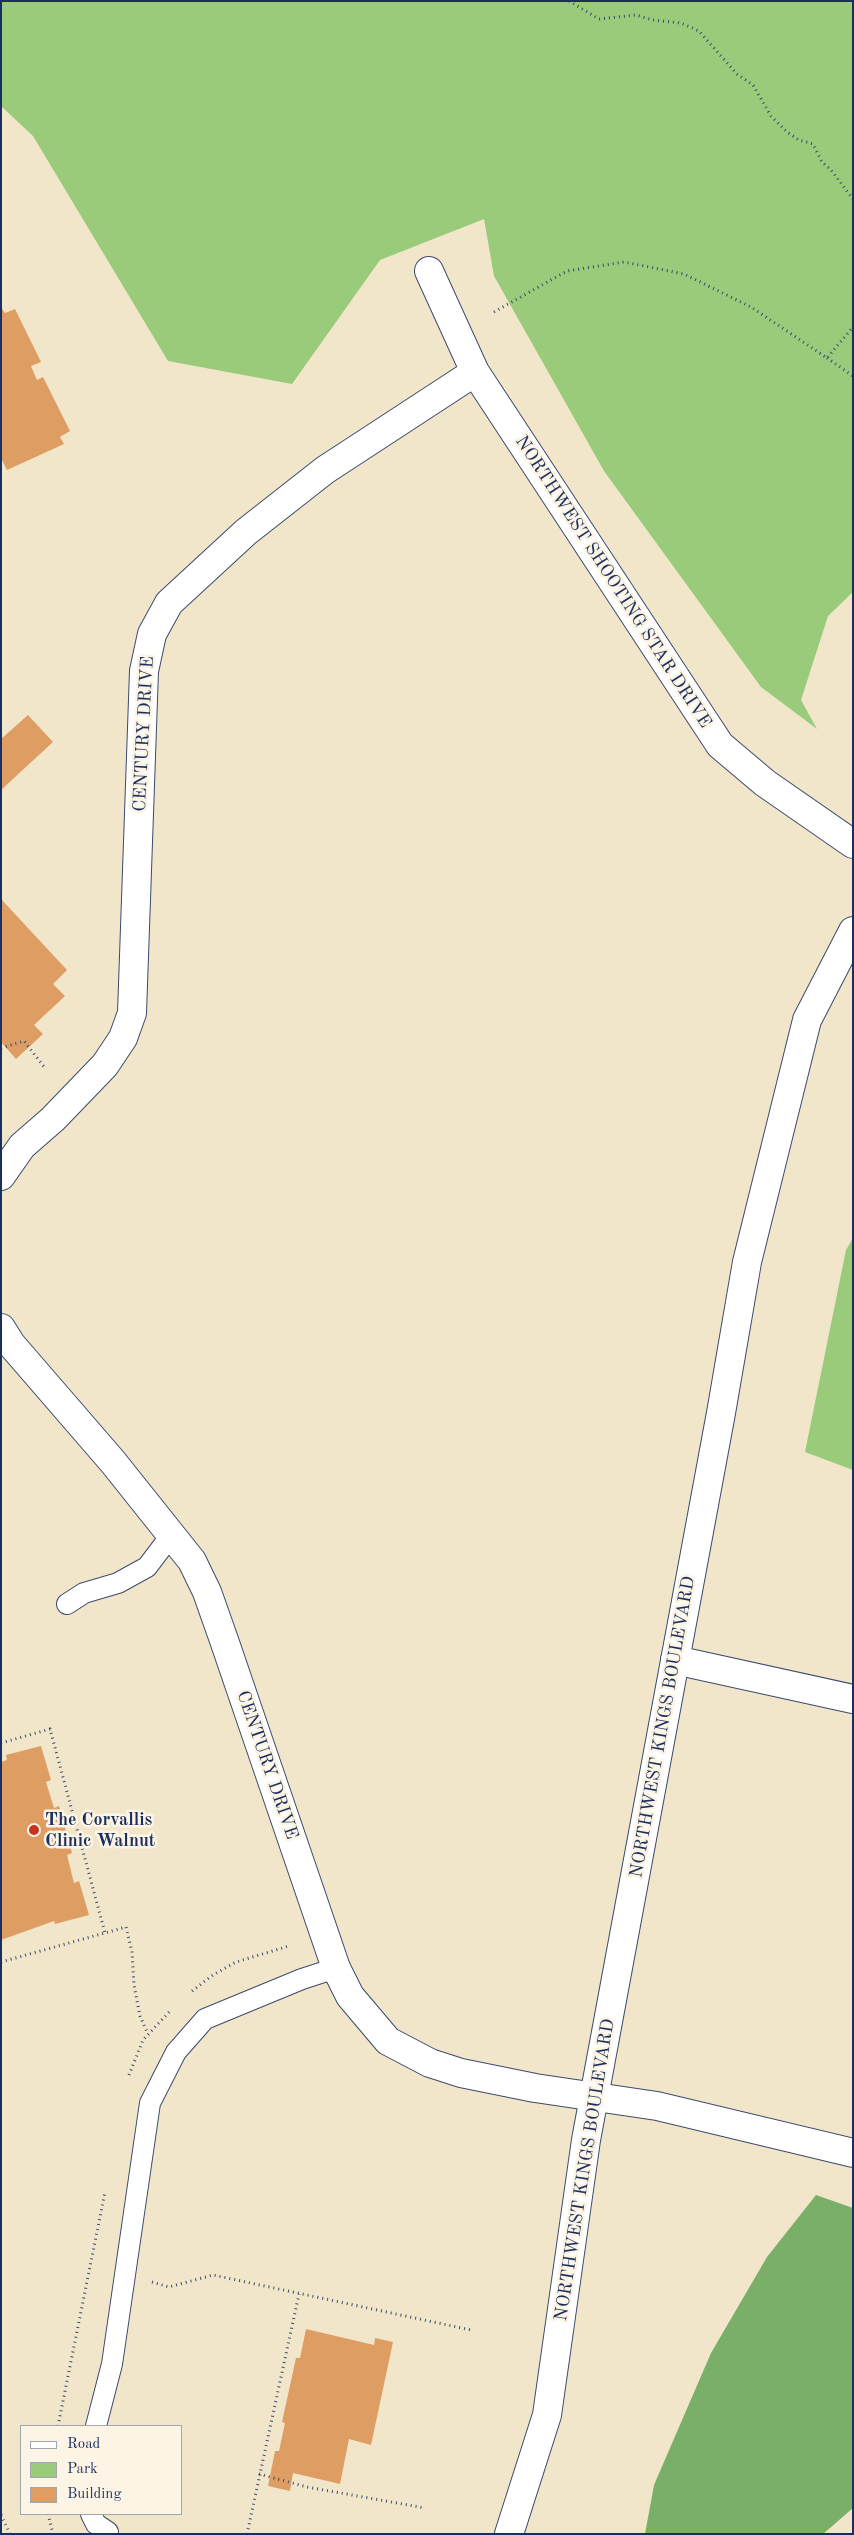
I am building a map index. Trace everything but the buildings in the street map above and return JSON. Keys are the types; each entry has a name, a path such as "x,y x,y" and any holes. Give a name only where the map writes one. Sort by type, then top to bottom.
{"street":[{"name":"NORTHWEST SHOOTING STAR DRIVE","path":"429,271 475,372 720,745 766,783 853,844"},
{"name":"CENTURY DRIVE","path":"1,1176 22,1146 53,1119 105,1065 123,1038 132,1013 144,671 152,634 169,603 246,532 325,470 475,372"},
{"name":"NORTHWEST KINGS BOULEVARD","path":"509,2534 546,2415 586,2140 747,1262 807,1020 853,931"},
{"name":"CENTURY DRIVE","path":"1,1328 11,1344 113,1462 172,1534 192,1562 207,1592 336,1968 350,1996 388,2041 404,2051 461,2073 535,2088 595,2095 657,2106 853,2153"},
{"path":"675,1660 853,1699"}],"lane":[{"path":"67,1604 84,1593 118,1583 147,1567 172,1534"},
{"path":"96,2425 112,2364 150,2103 176,2052 205,2019 302,1979 336,1968"},
{"path":"92,2515 96,2524 108,2532"}],"path":[{"path":"569,1 599,19 636,15 653,20 681,23 699,31 737,74 753,85 765,107 782,126 799,140 812,144 822,162 853,199"},
{"path":"494,312 567,271 624,262 684,274 751,307 853,376"},
{"path":"827,358 853,327"},
{"path":"1,1048 24,1041 45,1068"},
{"path":"1,1743 50,1729 105,1933"},
{"path":"1,1962 126,1927 132,1952 134,1985 140,2016 148,2034"},
{"path":"125,2275 168,2287 213,2275 471,2330"},
{"path":"247,2534 299,2294"},
{"path":"259,2474 307,2486 424,2508"},
{"path":"1,2515 10,2534"},
{"path":"48,2515 53,2534"}],"green space":[{"path":"1,1 853,1 853,592 828,616 801,700 817,729 761,687 604,471 494,276 484,219 380,260 292,384 168,361 33,136 1,106"},
{"path":"853,1238 853,1470 805,1452 846,1250"},
{"path":"816,2195 853,2208 853,2508 823,2534 645,2534 654,2485 711,2353 767,2257"}],"place":[{"name":"The Corvallis Clinic Walnut","path":"34,1830"}]}
